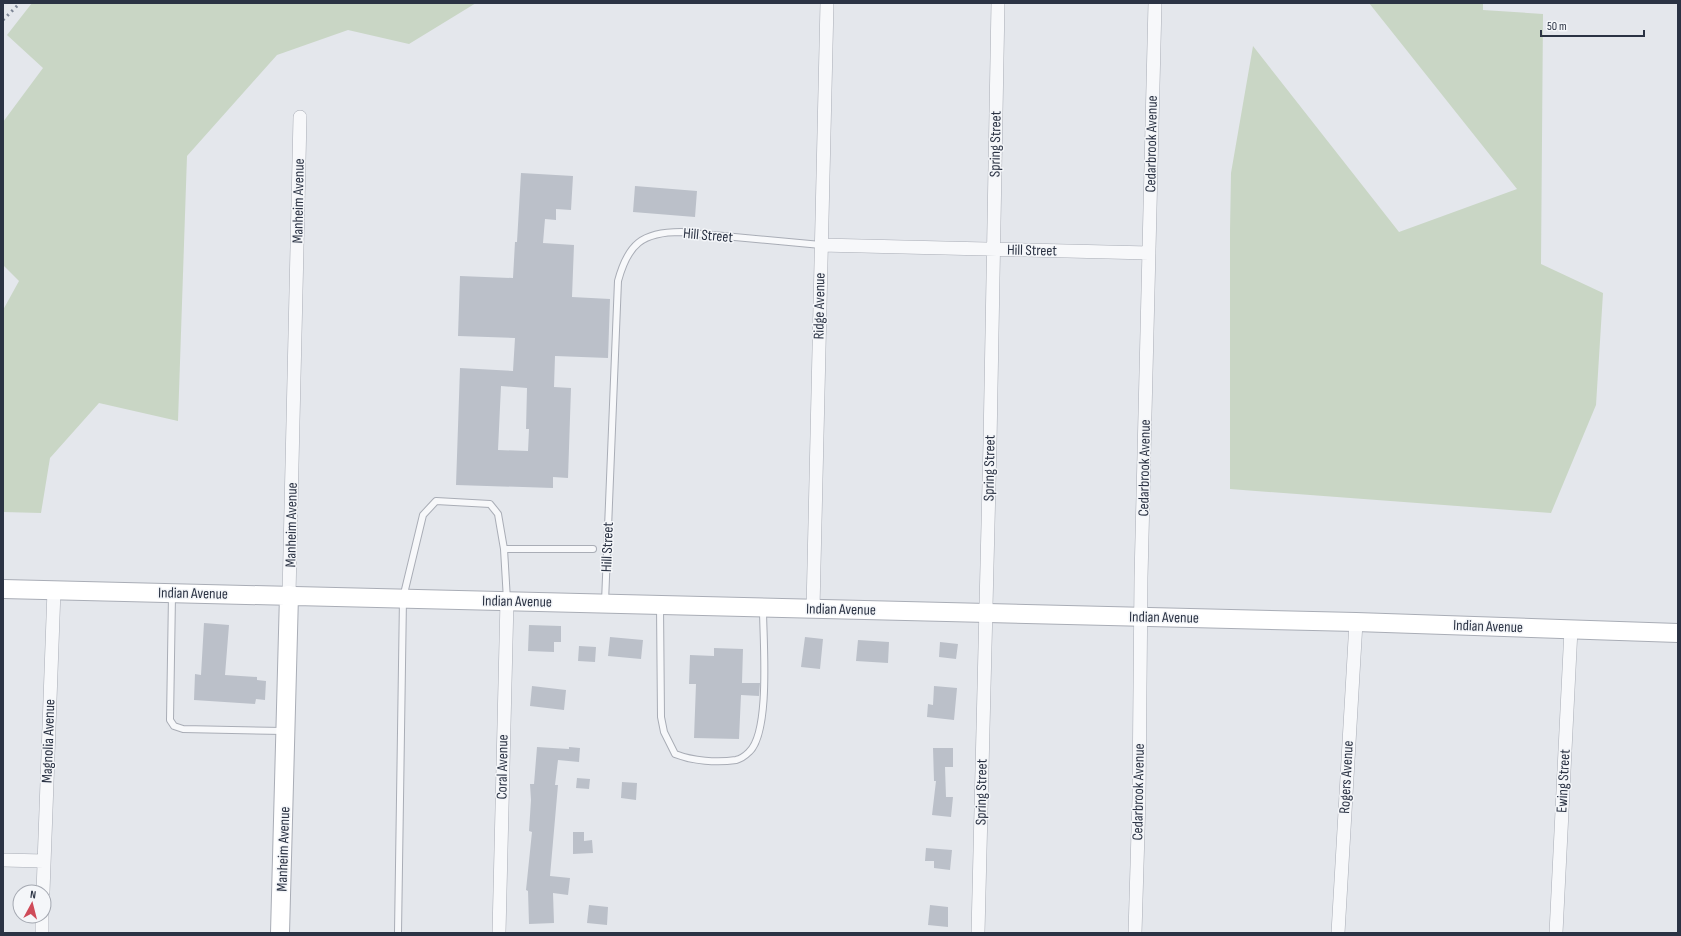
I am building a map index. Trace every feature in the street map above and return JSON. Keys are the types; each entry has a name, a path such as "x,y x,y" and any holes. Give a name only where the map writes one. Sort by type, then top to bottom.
{"street":[{"name":"Ridge Avenue","path":"813,609 827,3"},
{"name":"Spring Street","path":"978,933 998,3"},
{"name":"Cedarbrook Avenue","path":"1135,933 1155,3"},
{"name":"Manheim Avenue","path":"280,933 300,117"},
{"name":"Hill Street","path":"821,245 1149,253"},
{"name":"Indian Avenue","path":"3,589 507,600 660,606 1141,616 1571,628 1678,633"},
{"name":"Magnolia Avenue","path":"43,884 54,590"},
{"name":"Coral Avenue","path":"499,933 507,600"},
{"name":"Rogers Avenue","path":"1338,933 1356,622"},
{"name":"Ewing Street","path":"1556,933 1571,628"},
{"path":"3,860 44,861"}],"lane":[{"name":"Hill Street","path":"605,604 618,281 623,264 630,251 639,240 650,235 664,232 681,232 821,245"},
{"path":"398,933 402,598 423,514 436,501 490,504 498,514 504,549 507,600"},
{"path":"504,549 593,550"},
{"path":"172,592 170,720 174,726 183,729 286,731"},
{"path":"660,606 661,717 664,732 675,754 684,758 711,760 737,760 749,751 757,739 764,698 763,608"}],"green space":[{"path":"32,3 476,3 409,44 348,30 277,55 187,156 178,421 99,403 50,458 41,513 3,512 3,310 19,281 3,265 3,122 43,68 7,35"},
{"path":"1369,3 1483,3 1483,10 1543,14 1541,264 1603,293 1596,405 1551,513 1230,489 1231,173 1253,46 1399,232 1517,189"}],"building":[{"path":"521,173 573,176 571,210 556,209 556,220 545,219 543,243 574,245 572,297 610,299 608,358 555,356 554,387 571,388 568,478 553,477 553,488 456,485 460,368 513,371 515,338 458,336 460,276 513,278 515,242 517,242","holes":["501,386 527,388 526,429 529,429 528,451 498,450"]},
{"path":"635,186 697,191 695,217 633,212"},
{"path":"204,623 229,625 225,675 257,677 257,680 266,681 265,700 256,699 255,704 194,700 195,674 201,675"},
{"path":"529,625 561,626 561,642 554,642 554,652 528,651"},
{"path":"610,637 643,640 641,659 608,656"},
{"path":"805,637 823,639 820,669 801,667"},
{"path":"858,640 889,642 888,663 856,661"},
{"path":"940,642 958,644 956,659 939,657"},
{"path":"579,646 596,647 595,662 578,661"},
{"path":"714,648 743,649 742,683 760,683 759,696 741,695 739,739 694,738 696,684 689,684 690,655 714,656"},
{"path":"532,686 566,690 564,710 530,706"},
{"path":"934,686 957,688 954,720 927,717 928,704 933,705"},
{"path":"537,747 569,749 569,747 580,748 579,762 558,760 555,785 558,785 550,876 570,878 568,895 553,893 554,923 529,924 528,891 526,890 532,832 529,831 531,800 530,784 534,784"},
{"path":"933,748 953,748 953,767 945,767 946,797 953,797 951,817 932,815 936,781 934,781"},
{"path":"577,778 590,779 589,789 576,788"},
{"path":"622,782 637,783 636,800 621,798"},
{"path":"573,832 584,832 584,841 592,840 593,853 573,854"},
{"path":"926,848 952,850 950,870 934,868 934,861 925,861"},
{"path":"589,905 608,907 607,925 587,923"},
{"path":"930,905 948,907 948,927 928,925"}],"railway":[{"path":"3,20 20,3"}]}
